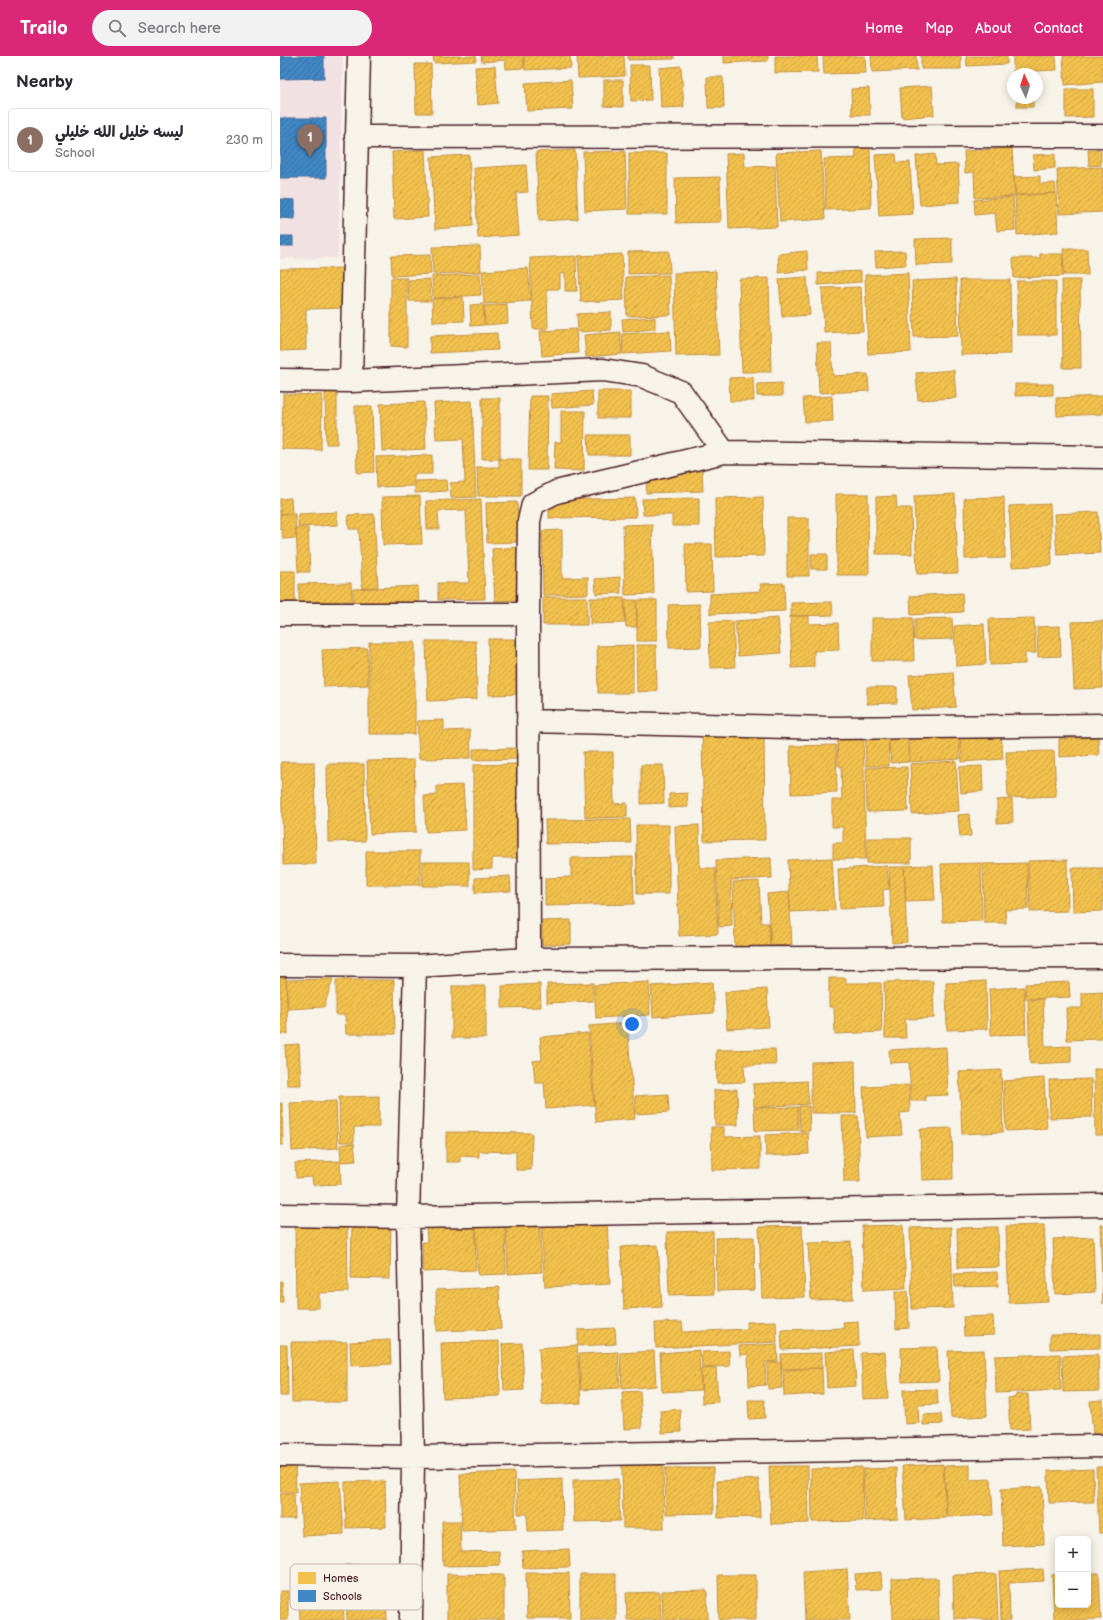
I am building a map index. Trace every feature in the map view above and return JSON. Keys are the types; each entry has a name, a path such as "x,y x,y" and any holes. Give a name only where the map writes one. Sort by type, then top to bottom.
{"street":[{"path":"351,381 359,56"},
{"path":"356,137 1103,136"},
{"path":"280,380 351,381 603,370 642,376 681,392 724,452"},
{"path":"530,960 528,614 529,521 533,504 556,492 724,452 1103,457"},
{"path":"280,614 528,614"},
{"path":"528,721 829,728 1103,725"},
{"path":"280,964 415,966 530,960 1103,957"},
{"path":"412,1564 413,1457 408,1217 415,966"},
{"path":"280,1215 408,1217 1103,1204"},
{"path":"280,1455 413,1457 1103,1446"},
{"path":"411,1610 411,1620"}],"shaded area":[{"path":"280,56 343,56 338,258 280,259"}],"building: Homes":[{"path":"433,56 476,56 476,61 434,63"},
{"path":"481,56 523,56 524,68 506,69 505,60 482,62"},
{"path":"524,56 570,56 571,68 525,70"},
{"path":"577,56 624,56 625,76 578,78"},
{"path":"628,56 674,56 674,59 628,60"},
{"path":"724,56 768,56 768,61 724,63"},
{"path":"775,56 817,56 818,72 775,73"},
{"path":"823,56 865,56 866,73 824,74"},
{"path":"871,56 916,56 917,70 872,72"},
{"path":"921,56 961,56 961,69 921,69"},
{"path":"966,56 1007,56 1007,64 967,66"},
{"path":"1013,56 1056,56 1057,70 1043,71 1043,68 1013,68"},
{"path":"1063,56 1103,56 1103,82 1065,85"},
{"path":"415,64 431,64 432,113 416,113"},
{"path":"630,65 650,65 651,100 631,101"},
{"path":"495,66 498,103 478,105 475,67"},
{"path":"681,66 684,107 661,108 659,68"},
{"path":"707,77 723,77 724,108 708,108"},
{"path":"571,80 573,109 527,111 525,83"},
{"path":"604,80 623,80 623,107 604,106"},
{"path":"932,86 934,115 902,118 900,88"},
{"path":"869,88 870,115 852,115 851,89"},
{"path":"1066,89 1093,89 1093,117 1066,118"},
{"path":"1017,104 1033,104 1033,107 1017,107"},
{"path":"870,148 871,208 826,210 824,159 856,158 855,149"},
{"path":"1012,148 1015,196 975,198 974,172 965,173 964,151"},
{"path":"425,150 428,217 394,219 392,152"},
{"path":"575,150 578,219 539,221 536,152"},
{"path":"1088,150 1101,150 1101,165 1089,166"},
{"path":"625,151 627,209 585,211 583,152"},
{"path":"821,151 825,219 780,222 776,153"},
{"path":"629,153 667,153 667,214 629,214"},
{"path":"744,153 745,167 775,166 777,227 729,229 726,154"},
{"path":"896,154 897,163 910,162 913,214 879,216 875,155"},
{"path":"935,154 936,165 958,164 960,202 920,205 916,156"},
{"path":"1055,154 1055,168 1034,170 1033,155"},
{"path":"469,155 473,226 435,229 431,157"},
{"path":"526,165 528,192 516,193 519,235 478,238 474,168"},
{"path":"1103,167 1103,212 1059,214 1057,169"},
{"path":"1040,176 1040,184 1055,183 1056,193 1016,195 1014,177"},
{"path":"720,177 721,222 676,223 675,178"},
{"path":"1056,193 1058,232 1017,235 1015,196"},
{"path":"1013,197 1015,230 997,231 995,213 975,215 974,200"},
{"path":"952,238 952,264 916,265 915,239"},
{"path":"480,246 481,272 433,274 432,247"},
{"path":"1063,249 1087,249 1088,275 1064,275"},
{"path":"669,251 670,273 628,274 628,252"},
{"path":"807,251 808,270 779,273 778,254"},
{"path":"905,251 906,265 876,267 875,252"},
{"path":"622,254 624,300 581,302 578,256"},
{"path":"1040,254 1062,254 1063,276 1014,278 1013,258 1040,258"},
{"path":"430,255 431,274 392,276 391,256"},
{"path":"576,256 577,291 565,291 565,273 560,274 560,289 547,289 548,329 533,329 530,258"},
{"path":"349,268 349,308 306,309 306,350 280,351 280,269"},
{"path":"528,268 531,301 484,304 482,271"},
{"path":"716,271 719,355 676,356 674,273"},
{"path":"861,271 861,282 818,285 818,273"},
{"path":"908,273 911,352 868,354 865,275"},
{"path":"480,274 481,295 433,298 432,276"},
{"path":"669,275 671,315 627,316 626,277"},
{"path":"807,277 810,315 782,317 779,279"},
{"path":"391,278 407,278 407,347 391,346"},
{"path":"769,278 771,372 742,372 739,279"},
{"path":"430,279 431,301 409,301 408,280"},
{"path":"956,279 958,336 914,337 912,281"},
{"path":"960,280 1010,280 1011,354 961,355"},
{"path":"1062,280 1080,280 1081,368 1063,368"},
{"path":"1017,281 1056,281 1056,335 1017,335"},
{"path":"861,287 863,331 824,333 822,288"},
{"path":"463,297 464,321 433,322 432,299"},
{"path":"483,304 484,325 471,326 470,305"},
{"path":"507,304 508,323 485,325 484,306"},
{"path":"611,312 611,330 578,332 577,314"},
{"path":"655,317 655,329 623,332 622,319"},
{"path":"576,329 578,353 542,356 540,331"},
{"path":"670,331 671,351 623,354 622,334"},
{"path":"620,332 622,354 586,357 584,335"},
{"path":"497,333 498,350 430,353 430,336"},
{"path":"817,343 831,343 833,376 868,374 869,391 819,393"},
{"path":"954,370 956,398 918,400 916,373"},
{"path":"753,377 754,401 730,401 729,378"},
{"path":"782,383 782,396 757,396 757,384"},
{"path":"1015,384 1053,384 1053,395 1015,396"},
{"path":"592,391 593,405 552,408 551,394"},
{"path":"598,391 631,391 631,418 598,418"},
{"path":"325,392 337,392 337,444 326,444"},
{"path":"283,394 322,395 321,450 282,449"},
{"path":"530,396 548,396 547,470 528,470"},
{"path":"832,396 833,421 805,422 803,398"},
{"path":"1103,396 1103,414 1057,416 1056,398"},
{"path":"482,398 500,398 500,459 482,459"},
{"path":"472,401 476,497 451,498 450,483 465,482 463,439 436,440 434,403"},
{"path":"424,402 426,449 382,451 380,404"},
{"path":"355,406 372,406 374,472 357,473"},
{"path":"561,411 585,411 584,471 554,470 555,442 561,442"},
{"path":"588,435 630,435 630,455 589,455"},
{"path":"432,455 432,474 414,474 414,486 377,487 376,457"},
{"path":"499,459 521,459 521,496 478,496 477,467 499,467"},
{"path":"671,469 702,469 703,491 646,493 647,482"},
{"path":"446,480 447,491 415,493 415,481"},
{"path":"836,494 868,494 869,575 837,575"},
{"path":"955,494 958,573 917,574 914,496"},
{"path":"420,496 422,544 383,545 382,497"},
{"path":"896,496 897,508 911,508 912,554 876,554 876,497"},
{"path":"763,497 764,556 716,557 715,498"},
{"path":"1004,497 1005,558 965,559 964,498"},
{"path":"291,498 292,513 280,514 280,499"},
{"path":"635,498 636,517 549,518 549,500"},
{"path":"699,498 699,526 672,526 672,515 643,515 642,499"},
{"path":"481,499 485,599 438,600 438,583 469,583 466,510 438,511 439,529 427,529 426,501"},
{"path":"517,502 519,542 487,543 486,503"},
{"path":"1050,504 1052,565 1012,567 1009,506"},
{"path":"337,512 338,525 298,527 298,514"},
{"path":"1098,512 1100,553 1057,555 1054,514"},
{"path":"280,514 295,514 296,538 283,539 282,529 280,530"},
{"path":"374,514 378,587 362,588 359,529 349,529 348,515"},
{"path":"787,518 809,518 809,576 787,576"},
{"path":"652,524 654,594 625,595 623,525"},
{"path":"296,528 308,528 310,572 298,572"},
{"path":"562,530 562,578 588,577 588,594 543,595 542,531"},
{"path":"685,544 712,544 713,591 686,592"},
{"path":"519,547 523,600 495,601 492,549"},
{"path":"811,554 827,554 827,569 811,569"},
{"path":"280,571 295,571 295,602 280,602"},
{"path":"620,577 621,593 596,594 595,579"},
{"path":"351,583 352,601 299,602 299,584"},
{"path":"784,583 785,611 710,614 710,594 761,591 760,584"},
{"path":"418,586 419,605 353,608 353,589"},
{"path":"962,593 963,612 911,615 910,596"},
{"path":"543,597 587,597 587,625 543,625"},
{"path":"590,598 624,598 625,623 590,624"},
{"path":"625,600 636,600 637,627 626,627"},
{"path":"637,600 657,600 657,641 637,641"},
{"path":"832,602 833,615 791,616 791,603"},
{"path":"700,604 701,647 669,648 668,605"},
{"path":"790,616 809,616 809,624 838,623 839,650 814,651 814,667 792,668"},
{"path":"778,618 781,653 738,656 735,621"},
{"path":"872,618 913,618 914,661 872,661"},
{"path":"952,618 953,639 915,640 915,619"},
{"path":"1034,618 1036,653 1025,653 1025,664 990,665 989,619"},
{"path":"733,621 735,667 710,668 709,622"},
{"path":"1103,621 1103,688 1074,689 1071,622"},
{"path":"984,624 986,664 956,666 954,626"},
{"path":"1060,626 1061,656 1038,657 1037,627"},
{"path":"488,639 523,639 524,694 489,695"},
{"path":"426,641 476,641 477,699 428,701"},
{"path":"369,642 415,642 415,734 369,734"},
{"path":"633,645 633,693 598,693 597,646"},
{"path":"636,645 656,645 657,691 637,692"},
{"path":"367,648 368,685 324,687 322,650"},
{"path":"953,672 956,707 912,710 909,675"},
{"path":"867,687 897,687 897,703 867,704"},
{"path":"444,720 444,731 470,730 471,758 419,759 417,721"},
{"path":"702,731 764,731 765,840 704,841"},
{"path":"837,732 863,732 866,859 833,859 833,843 843,843 843,827 832,827 832,800 842,800 841,766 838,766"},
{"path":"907,732 909,762 891,763 888,734"},
{"path":"865,733 888,733 889,766 866,766"},
{"path":"1001,735 1003,759 962,762 960,738"},
{"path":"959,736 960,759 910,762 909,739"},
{"path":"1098,737 1099,755 1059,757 1059,739"},
{"path":"836,745 837,792 791,794 790,746"},
{"path":"519,748 520,759 473,760 473,749"},
{"path":"1054,751 1056,796 1008,798 1006,752"},
{"path":"583,752 613,752 614,804 627,803 627,817 585,818"},
{"path":"414,760 416,832 370,834 367,761"},
{"path":"956,761 959,811 912,814 910,764"},
{"path":"281,762 314,762 316,864 283,865"},
{"path":"327,764 364,764 365,841 328,842"},
{"path":"518,764 518,858 492,858 492,869 473,870 473,765"},
{"path":"641,765 663,765 664,803 641,804"},
{"path":"982,766 983,791 961,793 959,767"},
{"path":"907,767 908,811 867,812 866,768"},
{"path":"463,785 466,830 426,832 424,796 437,795 437,786"},
{"path":"687,793 688,807 669,808 669,794"},
{"path":"1012,799 1013,822 997,823 997,800"},
{"path":"969,814 971,836 960,837 958,815"},
{"path":"630,819 631,843 546,844 545,820"},
{"path":"636,825 669,825 669,894 637,894"},
{"path":"699,825 700,868 715,868 718,934 679,936 675,826"},
{"path":"867,838 911,838 911,863 867,863"},
{"path":"366,851 420,851 420,885 366,885"},
{"path":"633,857 634,904 545,906 545,878 571,877 571,858"},
{"path":"771,858 772,878 731,880 732,926 719,927 716,860"},
{"path":"832,858 835,910 790,912 788,860"},
{"path":"1067,860 1068,911 1030,912 1028,861"},
{"path":"422,862 469,862 470,886 422,886"},
{"path":"981,863 982,921 943,922 941,864"},
{"path":"1027,863 1028,909 1005,910 1006,923 984,923 983,864"},
{"path":"933,865 935,900 906,901 904,866"},
{"path":"887,866 889,889 883,890 884,907 840,909 838,869"},
{"path":"889,867 904,867 907,942 892,943"},
{"path":"1072,868 1103,868 1103,911 1073,912"},
{"path":"510,876 511,891 475,893 475,878"},
{"path":"759,881 761,923 769,923 770,946 735,947 733,882"},
{"path":"789,892 792,945 771,946 767,894"},
{"path":"571,920 571,944 542,945 542,921"},
{"path":"280,974 286,974 288,1034 280,1034"},
{"path":"829,978 846,978 846,983 881,983 882,1032 835,1034 834,1007 829,1007"},
{"path":"333,979 324,1007 288,1009 286,980"},
{"path":"336,980 394,980 395,1034 346,1034 345,1015 336,1015"},
{"path":"933,981 934,1018 905,1019 906,1038 885,1038 884,982"},
{"path":"986,981 987,1029 947,1030 946,983"},
{"path":"649,982 650,1015 596,1018 594,985"},
{"path":"712,982 714,1013 653,1017 651,986"},
{"path":"1069,982 1070,997 1026,999 1025,984"},
{"path":"593,983 593,1001 547,1003 547,984"},
{"path":"540,984 541,1007 502,1008 502,986"},
{"path":"452,986 486,986 486,1038 452,1038"},
{"path":"1024,987 1026,1034 991,1035 989,989"},
{"path":"767,989 769,1027 727,1029 725,992"},
{"path":"1103,992 1103,1039 1067,1040 1066,1008 1082,1008 1082,993"},
{"path":"1043,999 1045,1047 1071,1046 1071,1062 1030,1064 1028,1000"},
{"path":"627,1023 635,1119 596,1122 589,1026"},
{"path":"588,1033 594,1105 546,1109 544,1083 535,1083 533,1061 542,1060 540,1037"},
{"path":"299,1044 301,1085 287,1085 285,1045"},
{"path":"946,1047 948,1095 925,1096 926,1101 911,1101 909,1062 890,1063 889,1050"},
{"path":"775,1049 776,1065 744,1065 745,1082 717,1083 716,1050"},
{"path":"855,1061 856,1113 811,1113 811,1062"},
{"path":"1094,1069 1103,1069 1103,1135 1095,1135"},
{"path":"1001,1070 1003,1132 962,1134 959,1072"},
{"path":"1044,1078 1047,1129 1006,1131 1003,1081"},
{"path":"1091,1079 1092,1117 1050,1118 1049,1080"},
{"path":"807,1081 809,1104 754,1107 753,1084"},
{"path":"909,1085 910,1112 900,1113 902,1135 866,1137 863,1087"},
{"path":"737,1089 738,1125 715,1125 714,1090"},
{"path":"668,1094 669,1112 636,1114 635,1096"},
{"path":"379,1096 379,1127 354,1127 354,1142 340,1142 339,1097"},
{"path":"336,1101 338,1148 292,1151 290,1103"},
{"path":"280,1103 282,1103 283,1145 280,1145"},
{"path":"799,1106 809,1106 810,1131 800,1131"},
{"path":"798,1107 798,1130 755,1131 754,1108"},
{"path":"842,1116 858,1116 860,1182 844,1182"},
{"path":"711,1127 724,1127 724,1137 760,1136 760,1169 712,1170"},
{"path":"952,1128 953,1179 922,1180 920,1129"},
{"path":"446,1132 532,1133 531,1170 516,1170 516,1152 479,1151 479,1157 460,1156 460,1162 446,1162"},
{"path":"808,1133 809,1154 766,1156 765,1135"},
{"path":"354,1143 356,1161 341,1162 340,1145"},
{"path":"340,1161 341,1184 313,1185 312,1177 296,1178 295,1163"},
{"path":"539,1218 542,1272 508,1274 506,1220"},
{"path":"347,1219 348,1292 319,1293 319,1308 296,1308 295,1220"},
{"path":"505,1220 506,1274 478,1275 476,1223"},
{"path":"352,1221 391,1222 390,1279 351,1278"},
{"path":"607,1221 610,1284 545,1287 541,1225"},
{"path":"475,1223 476,1270 423,1272 422,1242 427,1242 426,1225"},
{"path":"903,1225 906,1288 864,1290 862,1226"},
{"path":"1044,1225 1048,1301 1009,1303 1006,1226"},
{"path":"1100,1225 1103,1225 1103,1304"},
{"path":"802,1226 805,1297 762,1298 759,1227"},
{"path":"951,1227 953,1308 912,1309 910,1228"},
{"path":"998,1227 999,1267 958,1268 957,1228"},
{"path":"713,1231 714,1294 669,1295 667,1232"},
{"path":"754,1237 755,1290 717,1291 716,1238"},
{"path":"1093,1237 1095,1292 1055,1294 1053,1239"},
{"path":"851,1242 853,1299 811,1300 808,1243"},
{"path":"658,1245 662,1307 624,1309 621,1247"},
{"path":"997,1272 998,1286 955,1287 954,1274"},
{"path":"282,1281 283,1302 280,1302 280,1282"},
{"path":"499,1287 501,1329 437,1331 436,1290"},
{"path":"895,1291 908,1291 909,1328 896,1329"},
{"path":"993,1316 994,1335 964,1336 963,1317"},
{"path":"776,1321 777,1342 656,1348 655,1323 682,1322 683,1332 747,1329 747,1322"},
{"path":"858,1321 859,1346 782,1350 781,1330 844,1328 843,1322"},
{"path":"615,1328 616,1344 578,1346 578,1330"},
{"path":"1100,1334 1100,1348 1050,1349 1050,1335"},
{"path":"390,1340 391,1364 351,1366 350,1342"},
{"path":"499,1341 500,1396 443,1398 441,1343"},
{"path":"291,1342 347,1342 347,1402 292,1402"},
{"path":"522,1343 524,1390 504,1391 502,1344"},
{"path":"777,1344 778,1361 765,1362 766,1385 749,1386 748,1354 740,1355 739,1346"},
{"path":"280,1345 287,1345 288,1396 280,1396"},
{"path":"577,1345 581,1403 542,1405 539,1348"},
{"path":"937,1347 939,1381 902,1382 901,1348"},
{"path":"699,1350 701,1390 662,1392 660,1353"},
{"path":"854,1350 856,1386 827,1388 825,1352"},
{"path":"984,1350 987,1416 951,1418 948,1351"},
{"path":"654,1351 656,1386 622,1389 620,1353"},
{"path":"729,1351 730,1366 702,1368 701,1352"},
{"path":"618,1352 620,1388 581,1390 579,1354"},
{"path":"885,1352 888,1398 863,1399 861,1353"},
{"path":"822,1353 822,1368 781,1369 781,1354"},
{"path":"1060,1354 1061,1390 996,1393 995,1356"},
{"path":"1098,1354 1099,1391 1063,1392 1062,1356"},
{"path":"781,1362 782,1388 768,1389 767,1363"},
{"path":"716,1368 718,1402 702,1403 701,1369"},
{"path":"822,1368 823,1394 784,1396 783,1370"},
{"path":"937,1389 938,1404 918,1405 919,1423 905,1424 903,1390"},
{"path":"640,1391 642,1428 624,1429 622,1392"},
{"path":"1016,1394 1028,1394 1030,1429 1010,1430 1008,1398 1016,1397"},
{"path":"748,1400 764,1400 765,1418 749,1419"},
{"path":"1103,1400 1103,1433 1093,1434 1090,1401"},
{"path":"680,1409 681,1432 662,1433 660,1411"},
{"path":"941,1414 942,1424 923,1425 923,1415"},
{"path":"295,1462 296,1492 280,1492 280,1463"},
{"path":"663,1464 664,1528 623,1528 622,1465"},
{"path":"943,1464 946,1518 906,1520 902,1466"},
{"path":"970,1465 970,1480 991,1479 993,1515 947,1517 944,1466"},
{"path":"769,1466 808,1466 809,1523 771,1524"},
{"path":"862,1467 863,1521 812,1522 811,1469"},
{"path":"1096,1467 1103,1467 1103,1533 1099,1533"},
{"path":"665,1468 713,1468 714,1513 666,1514"},
{"path":"896,1468 898,1519 865,1521 863,1469"},
{"path":"1093,1469 1094,1502 1049,1503 1048,1471"},
{"path":"514,1472 516,1529 462,1531 460,1474"},
{"path":"562,1479 563,1530 528,1531 527,1514 518,1514 517,1481"},
{"path":"618,1479 620,1521 574,1522 573,1480"},
{"path":"759,1479 760,1517 718,1518 717,1481"},
{"path":"340,1481 344,1534 302,1536 299,1483"},
{"path":"385,1481 386,1527 346,1528 345,1482"},
{"path":"1042,1487 1044,1544 1003,1546 1001,1489"},
{"path":"294,1493 295,1519 280,1519 280,1494"},
{"path":"442,1521 460,1521 461,1552 499,1551 500,1565 443,1566"},
{"path":"569,1549 570,1567 523,1568 522,1551"},
{"path":"847,1569 850,1620 805,1620 803,1572"},
{"path":"1043,1569 1044,1581 1009,1583 1010,1620 1001,1620 999,1571"},
{"path":"881,1572 882,1589 856,1590 855,1574"},
{"path":"526,1573 569,1573 570,1618 527,1618"},
{"path":"1091,1573 1099,1573 1101,1619 1054,1620 1052,1575 1055,1574 1055,1608 1091,1608"},
{"path":"447,1574 504,1575 504,1620 447,1620"},
{"path":"580,1574 616,1574 616,1620 580,1620"},
{"path":"996,1574 998,1620 954,1618 953,1575"},
{"path":"718,1575 756,1575 756,1620 719,1620"},
{"path":"938,1578 939,1620 893,1620 892,1579"},
{"path":"707,1590 708,1619 663,1620 662,1591"},
{"path":"280,1591 288,1591 288,1620 280,1620"},
{"path":"660,1592 661,1620 627,1620 626,1593"},
{"path":"300,1610 344,1610 344,1620 300,1620"},
{"path":"347,1610 387,1610 387,1620 347,1620"}],"building: Schools":[{"path":"280,56 324,56 324,78 280,79"},
{"path":"280,118 326,118 326,178 280,178"},
{"path":"280,199 295,200 295,219 280,218"},
{"path":"280,236 293,236 293,246 280,246"}],"place":[{"name":"ليسه خليل الله خليلي","path":"310,157"}]}
